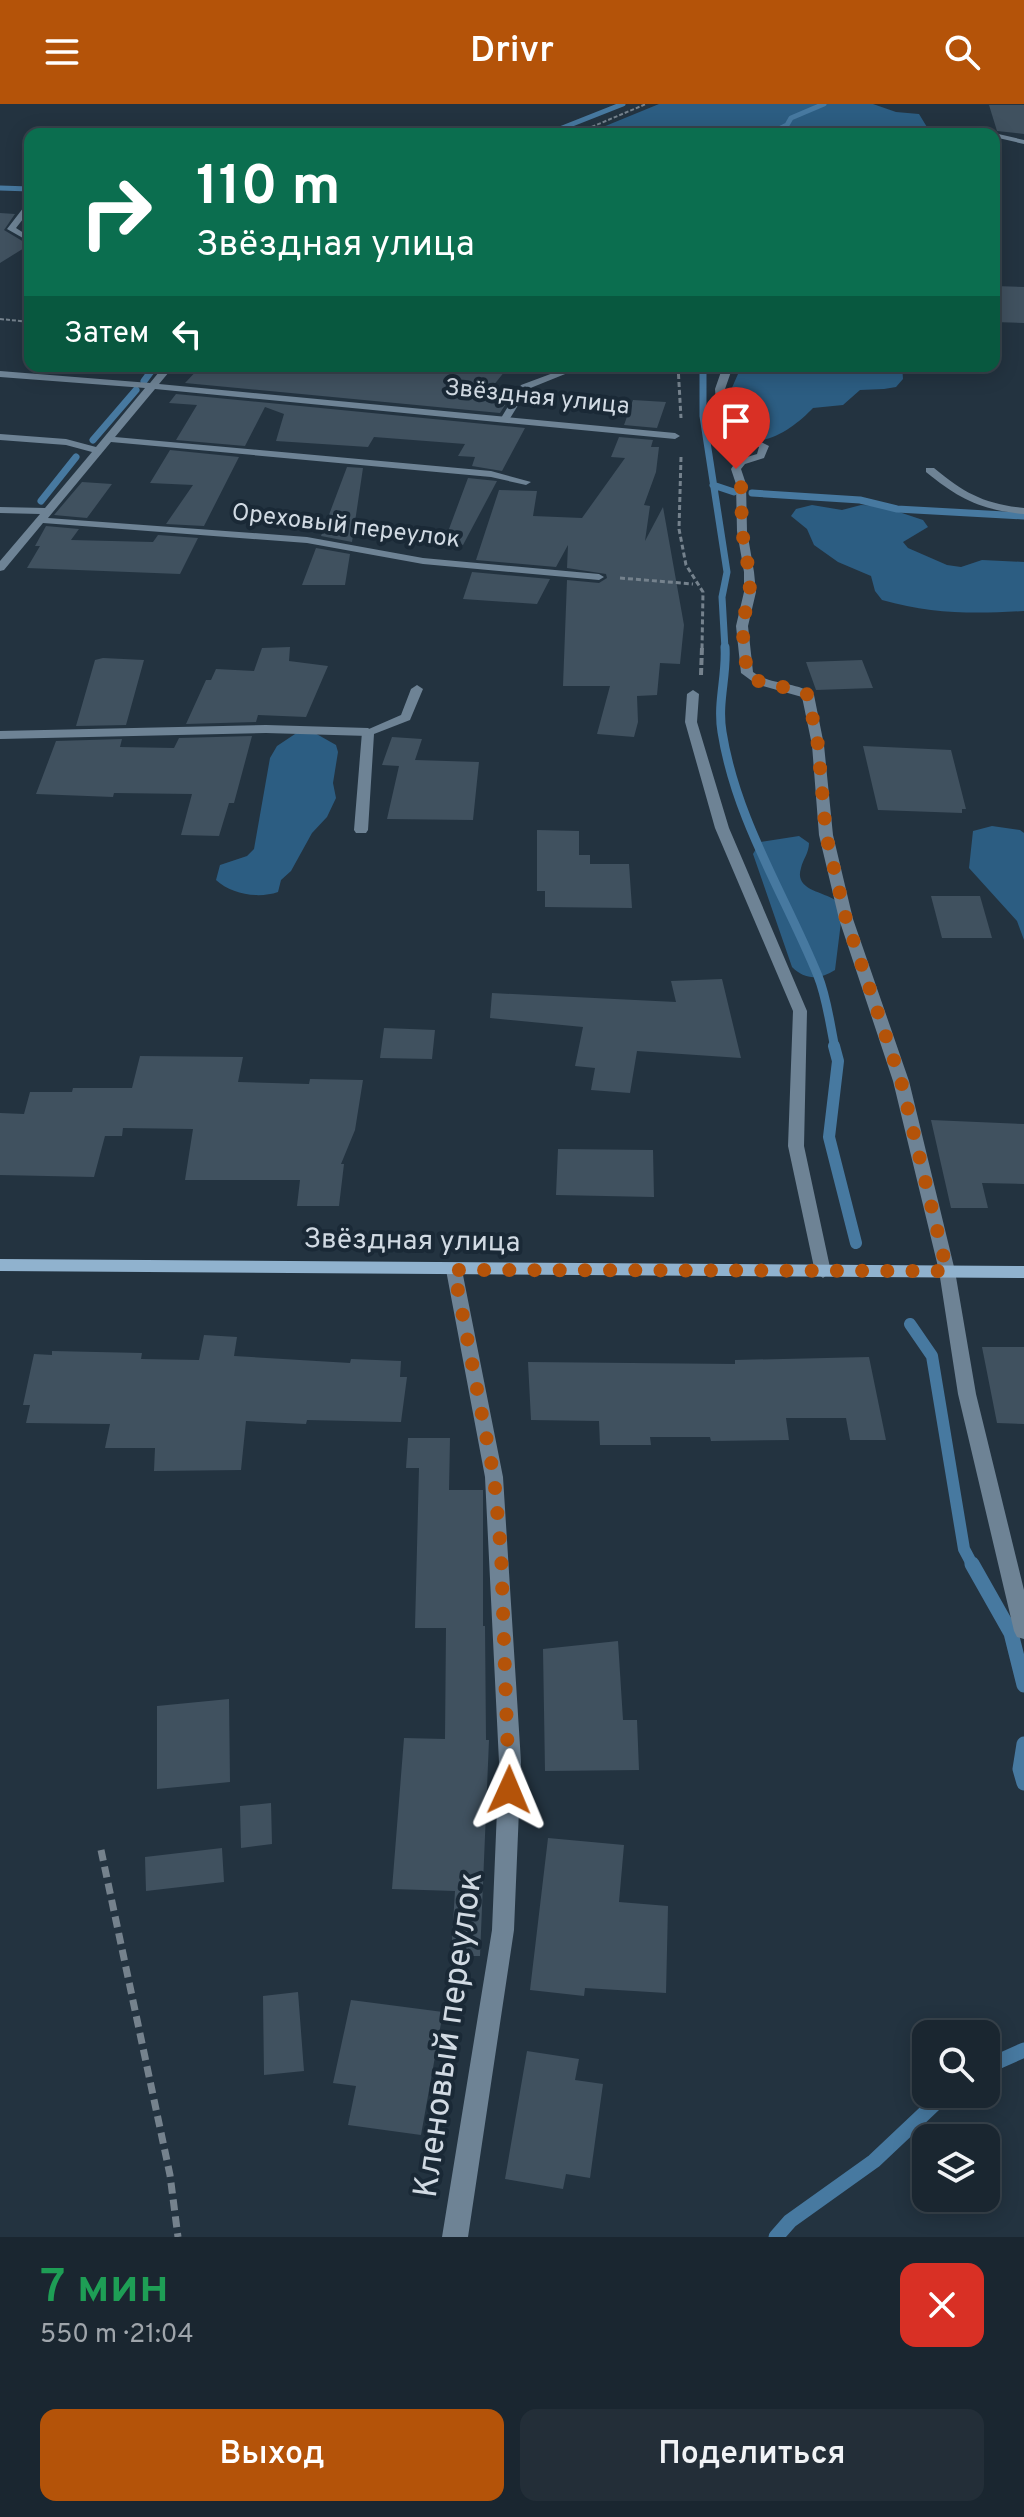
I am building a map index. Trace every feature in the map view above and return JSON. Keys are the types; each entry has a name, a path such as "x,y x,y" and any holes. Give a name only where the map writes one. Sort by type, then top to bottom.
{"street":[{"path":"1000,139 1024,142"},
{"path":"24,213 11,229 24,237"},
{"path":"0,568 165,372"},
{"path":"506,418 524,387 564,372"},
{"path":"725,372 720,383 718,403 723,428 764,446 761,456 741,462 736,469 741,484 742,531 749,572 750,592 742,626 747,673 763,683 798,689 808,695 818,745 826,835 846,919 901,1081 947,1271 967,1394 1024,1631"},
{"name":"Звёздная улица","path":"0,374 506,418 675,436"},
{"path":"0,437 66,442 97,450"},
{"path":"110,439 491,474 526,482"},
{"path":"930,470 961,496 991,509 1024,511"},
{"path":"0,510 43,515"},
{"name":"Ореховый переулок","path":"43,515 307,540 423,561 599,577"},
{"path":"0,735 266,729 368,732 406,717 417,689"},
{"path":"693,694 691,722 722,828 800,1011 796,1146 823,1272"},
{"path":"361,830 368,732"},
{"name":"Звёздная улица","path":"0,1265 1024,1272"},
{"name":"Кленовый переулок","path":"454,1270 494,1477 510,1762 503,1930 455,2237"}],"path":[{"path":"589,128 646,104"},
{"path":"0,319 24,321"},
{"path":"679,372 682,413 675,436 682,444 677,517 688,575 703,592 701,675 693,694"},
{"path":"599,577 693,584"},
{"path":"101,1850 170,2175 178,2237"}],"shaded area":[{"path":"659,104 873,104 896,112 919,114 928,128 601,128"},
{"path":"902,372 903,379 896,387 860,390 843,405 813,408 787,430 766,439 744,440 734,435 727,399 738,374"},
{"path":"812,505 842,510 861,505 881,506 923,520 928,527 903,542 908,548 947,565 961,567 982,560 1024,562 1024,611 953,612 882,600 875,591 871,576 838,562 814,545 807,529 791,516 796,509"},
{"path":"298,732 313,732 336,745 338,752 333,783 336,798 291,871 281,880 278,892 254,895 229,889 216,880 220,865 247,856 254,849 270,758 277,746"},
{"path":"992,826 1024,833 1024,940 1017,921 969,868 973,831"},
{"path":"799,836 809,843 801,868 802,881 810,889 835,900 841,922 835,970 818,977 807,976 792,967 753,854 760,842"}],"building":[{"path":"989,105 1024,105 1024,134 1000,131 1000,128 996,128"},
{"path":"0,213 15,214 4,230 24,242 24,248 0,263"},
{"path":"1000,286 1024,287 1024,323 1000,322"},
{"path":"195,372 504,372 493,386 516,388 500,413 185,383"},
{"path":"176,394 525,428 502,471 472,466 475,457 458,456 465,444 374,437 368,447 276,441 284,414 265,407 245,446 176,440 197,405 169,403"},
{"path":"633,400 666,402 657,428 624,425"},
{"path":"619,437 653,440 651,447 659,447 656,472 644,505 650,506 645,541 663,507 684,625 680,664 660,663 657,695 637,696 638,722 634,737 597,734 610,686 563,686 567,580 599,583 607,578 606,574 567,568 568,545 556,567 476,560 499,490 537,491 533,516 582,518 625,458 611,457"},
{"path":"170,450 239,457 204,526 166,524 193,485 150,483"},
{"path":"347,467 363,468 352,542 321,536"},
{"path":"468,478 497,481 463,545 446,537"},
{"path":"82,482 112,484 87,518 54,515"},
{"path":"46,526 79,529 71,540 153,542 158,535 198,538 180,574 27,568 40,546 35,546"},
{"path":"316,548 350,554 345,585 302,585"},
{"path":"472,572 550,579 537,604 463,599"},
{"path":"290,647 289,661 328,666 306,717 258,715 256,722 186,724 206,680 211,680 216,669 254,671 262,648"},
{"path":"95,660 144,660 126,725 76,726"},
{"path":"862,660 873,688 816,690 806,662"},
{"path":"252,736 234,803 229,803 219,836 181,835 192,794 114,793 113,797 36,794 56,741 122,739 120,747 174,748 179,738"},
{"path":"392,737 422,739 415,760 479,762 473,820 387,819 399,766 382,765"},
{"path":"863,746 951,750 966,809 962,809 962,813 878,810"},
{"path":"537,830 579,831 579,855 590,855 590,864 629,864 632,908 545,907 545,891 537,891"},
{"path":"931,896 980,896 992,938 942,938"},
{"path":"722,979 741,1058 637,1051 630,1093 591,1090 595,1068 575,1066 583,1027 490,1018 492,993 676,1002 671,981"},
{"path":"384,1028 435,1030 432,1059 380,1058"},
{"path":"140,1056 243,1057 238,1082 309,1084 310,1079 363,1080 355,1130 341,1164 344,1164 339,1206 297,1206 300,1180 185,1180 193,1129 123,1128 122,1136 105,1136 94,1177 0,1175 0,1113 24,1114 30,1092 132,1088"},
{"path":"931,1120 1024,1124 1024,1184 982,1183 988,1208 951,1208"},
{"path":"558,1149 653,1150 654,1197 556,1195"},
{"path":"204,1335 237,1337 234,1356 350,1363 351,1359 401,1361 400,1377 407,1377 401,1422 307,1420 306,1424 246,1421 241,1470 154,1471 155,1448 105,1448 110,1424 26,1423 30,1405 23,1405 34,1354 52,1355 52,1351 142,1353 141,1359 199,1360"},
{"path":"982,1347 1024,1347 1024,1424 997,1423"},
{"path":"869,1357 886,1440 850,1440 846,1418 786,1418 789,1440 711,1441 710,1437 650,1437 651,1445 600,1445 599,1421 531,1420 528,1362 735,1364 735,1360"},
{"path":"408,1438 450,1438 449,1490 483,1490 483,1626 486,1740 489,1740 480,1956 451,1956 455,1891 392,1889 404,1738 445,1739 446,1628 415,1628 419,1468 406,1468"},
{"path":"618,1641 623,1720 637,1720 639,1770 545,1771 543,1649"},
{"path":"229,1699 230,1782 157,1789 157,1706"},
{"path":"271,1803 272,1844 241,1848 240,1806"},
{"path":"548,1838 624,1845 619,1902 668,1906 666,1993 585,1988 584,1996 530,1990"},
{"path":"222,1848 224,1882 146,1891 145,1857"},
{"path":"298,1992 304,2071 264,2075 263,1996"},
{"path":"351,2000 443,2012 421,2135 348,2125 356,2086 333,2083"},
{"path":"527,2051 579,2059 575,2080 603,2084 590,2178 566,2174 563,2189 505,2179"}],"waterway":[{"path":"562,128 623,104"},
{"path":"781,128 791,118 824,104"},
{"path":"0,188 24,189"},
{"path":"144,381 151,372"},
{"path":"703,372 703,416 714,485"},
{"path":"93,440 136,390"},
{"path":"41,501 76,457"},
{"path":"714,485 734,492"},
{"path":"714,485 727,572 722,597 725,649"},
{"path":"752,493 860,500 897,509 1024,516"},
{"path":"725,649 721,721 729,764 750,827 818,976 835,1048"},
{"path":"834,1046 838,1061 829,1137 856,1243"},
{"path":"910,1324 932,1356 964,1549 973,1566"},
{"path":"972,1564 1011,1633 1024,1685"},
{"path":"1024,1744 1020,1769 1024,1783"},
{"path":"1000,2061 1024,2050"},
{"path":"776,2237 790,2221 874,2161 930,2108"}],"route":[{"path":"509,1790 501,1552 494,1477 454,1270 947,1271 901,1081 846,919 826,835 818,745 808,695 798,689 763,683 747,673 742,626 750,592 749,572 742,531 741,484 736,469"}]}
